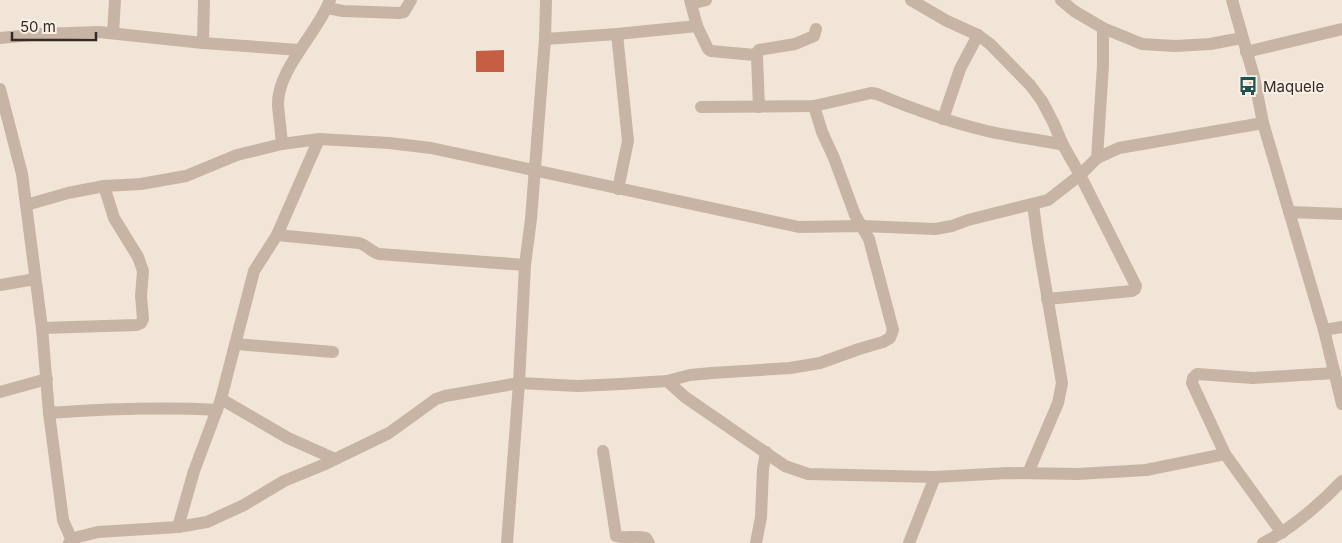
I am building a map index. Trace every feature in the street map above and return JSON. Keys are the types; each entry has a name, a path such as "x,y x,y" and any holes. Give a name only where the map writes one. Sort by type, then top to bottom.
{"street":[{"path":"113,33 115,0"},
{"path":"204,0 204,43"},
{"path":"282,144 278,104 285,78 329,4 343,11 399,13 404,12 411,0"},
{"path":"507,543 519,383 525,265 535,171 545,39 546,0"},
{"path":"706,0 691,2 697,26 708,49 711,51 755,55"},
{"path":"911,0 947,21 978,35 990,44 1030,85 1042,101 1136,286 1132,291 1047,299"},
{"path":"1061,0 1074,11 1103,28 1142,44 1201,45 1242,38"},
{"path":"1232,0 1254,76 1263,123 1324,330 1341,398"},
{"path":"545,39 697,26"},
{"path":"1097,158 1104,65 1103,28"},
{"path":"755,55 759,50 801,42 814,36 816,29"},
{"path":"1246,52 1342,29"},
{"path":"0,38 98,32 204,43 300,50"},
{"path":"617,34 628,141 618,188"},
{"path":"943,119 960,69 978,35"},
{"path":"755,55 757,57 759,107"},
{"path":"0,89 22,174 42,328 49,413 63,520 72,542 78,537 98,532 178,527 207,522 244,505 284,481 335,460 389,433 436,399 445,396 519,383 578,386 667,381 690,375 756,371 820,363 890,338 893,330 882,282 869,239 856,215 822,132 814,106"},
{"path":"701,107 814,106 871,93 943,119 988,131 1063,145"},
{"path":"26,205 68,193 104,186 141,184 186,176 237,155 282,144 319,139 389,143 431,148 799,227 862,226 935,229 1048,200 1080,175 1097,158 1119,148 1263,123"},
{"path":"178,527 194,471 219,404 254,271 277,235 319,139"},
{"path":"42,328 137,325 141,323 143,271 138,257 114,218 104,186"},
{"path":"1028,473 1061,393 1062,383 1047,299 1034,204"},
{"path":"1289,212 1342,214"},
{"path":"277,235 359,243 368,246 374,253 379,254 525,265"},
{"path":"0,285 35,279"},
{"path":"1324,330 1342,327"},
{"path":"236,344 334,352"},
{"path":"1282,533 1225,454 1192,384 1193,378 1197,374 1253,378 1334,373"},
{"path":"0,392 46,379"},
{"path":"667,381 685,397 785,466 808,474 935,477 1008,472 1078,474 1146,470 1225,454"},
{"path":"49,413 109,409 191,408 219,404 335,460"},
{"path":"603,451 616,536 626,538 640,536 646,538 649,543"},
{"path":"756,543 761,516 763,469 766,452"},
{"path":"910,543 935,477"},
{"path":"1264,543 1282,533 1326,498 1342,481"}],"building":[{"path":"504,50 504,72 476,72 476,51"}],"place":[{"name":"Maquele","path":"1248,86"}]}
